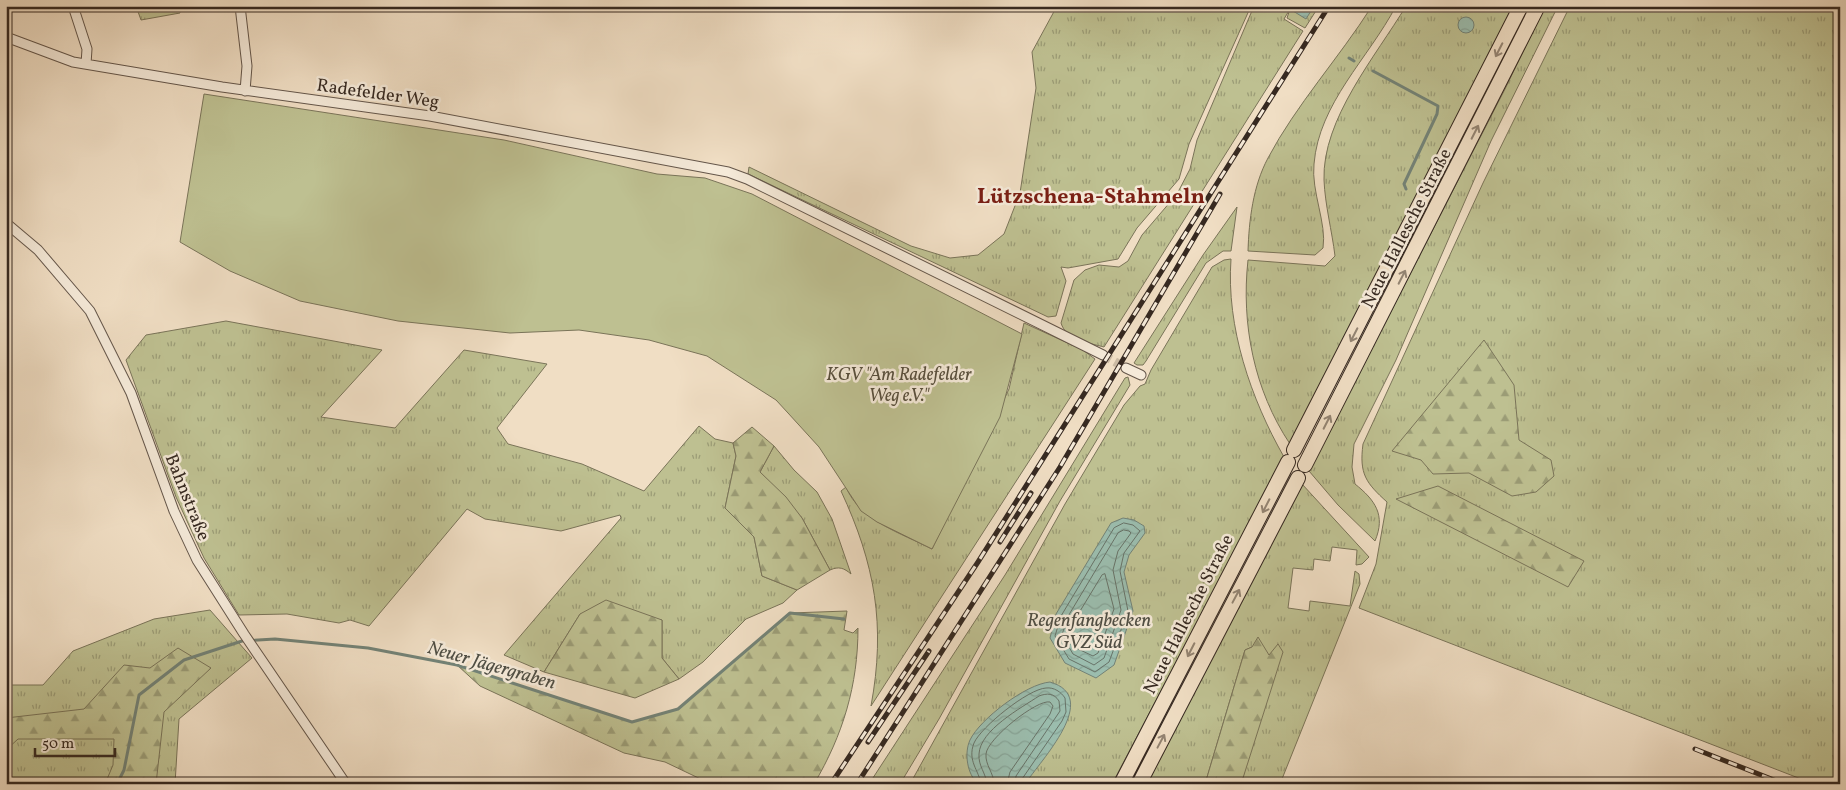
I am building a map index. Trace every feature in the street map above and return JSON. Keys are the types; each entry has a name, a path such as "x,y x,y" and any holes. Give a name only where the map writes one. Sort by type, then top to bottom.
{"main road":[{"name":"Neue Hallesche Straße","path":"1121,784 1521,6"},
{"name":"Neue Hallesche Straße","path":"1138,784 1302,471 1538,6"}],"street":[{"path":"73,6 87,49 86,64"},
{"path":"240,6 247,66 245,91"},
{"name":"Radefelder Weg","path":"6,37 73,62 245,91 439,118 728,172 747,179 1103,355"},
{"name":"Bahnstraße","path":"6,223 38,250 90,311 131,393 186,539 244,634 346,784"},
{"path":"1126,368 1141,375"}],"green space":[{"path":"136,6 179,6 180,13 141,20"},
{"path":"1057,6 1251,6 1189,144 1179,179 1137,228 1118,259 1068,268 1061,267 1066,281 1056,316 1048,317 748,174 749,167 911,246 950,258 978,255 1004,234 1020,193 1036,88 1032,52"},
{"path":"1254,6 1319,6 1305,28 1287,18 1290,9 1284,19 1303,31 1104,347 1073,337 1064,329 1061,323 1074,280 1085,270 1099,265 1119,267 1128,261 1142,235 1177,194 1190,169 1197,140"},
{"path":"1372,6 1396,6 1385,26 1335,101 1325,121 1318,142 1314,174 1323,229 1323,248 1315,255 1248,251 1249,227 1255,192 1268,158 1291,119"},
{"path":"1406,6 1426,6 1427,10 1441,11 1445,6 1513,6 1290,444 1267,401 1253,356 1247,308 1248,260 1325,266 1335,256 1324,180 1326,157 1332,134 1341,111 1353,89"},
{"path":"1545,6 1558,6 1491,141 1396,360 1354,444 1352,467 1355,484 1373,502 1379,516 1378,532 1375,541 1338,505 1309,471 1505,89"},
{"path":"1570,6 1840,6 1840,784 1814,784 1359,608 1376,564 1387,502 1369,483 1363,471 1363,444 1483,183"},
{"name":"KGV \"Am Radefelder Weg e.V.\"","path":"204,94 504,140 657,174 705,178 752,194 1022,334 1000,417 932,549 877,522 861,511 819,447 776,400 707,356 649,340 579,330 510,333 398,321 300,301 230,271 180,242"},
{"path":"1237,207 1231,251 1223,251 1206,263 1146,361 1143,365 1137,365 1134,363 1203,255"},
{"path":"1231,259 1230,285 1237,336 1243,362 1261,411 1284,457 1112,784 910,784 1065,504 1124,405 1140,386 1145,384 1151,370 1212,267 1224,260"},
{"path":"226,321 382,350 321,417 395,428 464,350 547,364 497,428 508,444 582,464 644,491 699,426 715,439 733,443 736,456 725,508 754,537 762,576 797,590 783,603 746,619 703,662 679,679 662,658 662,620 580,614 544,672 504,655 621,518 620,515 561,531 485,519 467,509 369,626 350,620 339,623 287,614 239,615 204,558 176,497 126,360 146,335"},
{"path":"1024,323 1083,350 1095,359 871,706 877,649 877,622 874,596 862,544 841,491 846,487 852,499 861,509 883,525 932,549 1009,389"},
{"path":"1484,340 1514,385 1519,440 1551,460 1554,476 1536,492 1512,496 1469,473 1433,474 1421,460 1392,451"},
{"path":"1128,377 1130,385 1060,501 939,719 900,784 869,784 1005,575 1125,378"},
{"path":"752,427 774,446 760,472 786,497 802,518 830,570 797,590 762,576 754,537 725,508 736,456 733,443"},
{"path":"774,446 794,470 817,492 832,519 851,574 841,568 830,570 802,518 760,472"},
{"path":"1302,484 1369,557 1362,564 1356,565 1357,550 1332,547 1330,561 1314,559 1313,570 1293,568 1288,608 1309,611 1310,601 1350,606 1355,571 1359,574 1360,584 1280,784 1228,784 1243,778 1269,655 1252,647 1245,650 1205,784 1147,784"},
{"path":"1438,486 1584,561 1568,587 1396,499"},
{"path":"606,600 662,620 662,658 679,679 635,698 544,672 580,614"},
{"path":"210,610 252,658 179,719 175,784 6,784 6,685 43,685 73,651 154,619"},
{"path":"847,611 844,630 853,633 858,628 852,689 841,728 814,784 711,784 665,762 624,753 480,686 457,665 632,722 678,709 790,613"},
{"path":"1258,637 1269,655 1278,644 1283,652 1243,778 1228,784 1205,784 1245,650 1252,647"},
{"path":"178,648 211,668 164,712 156,784 105,784 113,765 114,739 18,739 6,750 6,718 84,709 124,665 150,668"}],"water":[{"path":"1296,6 1314,6 1306,19 1293,11"},
{"path":"1463,17 1469,17 1474,22 1472,31 1463,33 1458,28 1458,22"},
{"name":"Regenfangbecken GVZ Süd","path":"1123,518 1134,520 1144,526 1145,533 1129,555 1124,572 1133,611 1114,665 1096,678 1065,663 1050,638 1056,614 1111,523"},
{"name":"Regenfangbecken GVZ Süd","path":"1050,682 1065,690 1070,701 1069,715 1054,745 1025,784 978,784 971,775 967,757 968,745 975,732 993,713 1017,696 1040,684"}],"waterway":[{"path":"1349,58 1354,61"},
{"path":"1373,71 1438,106 1437,114 1404,184 1406,189"},
{"name":"Neuer Jägergraben","path":"117,784 124,770 139,695 184,660 242,641 275,639 368,648 457,665 632,722 678,709 790,613 844,619"}],"tunnel":[{"path":"1103,355 1126,368"}],"railway":[{"path":"831,784 978,562 1329,6"},
{"path":"857,784 1060,467 1220,194"},
{"path":"1000,542 1031,493"},
{"path":"868,742 929,651"},
{"path":"1695,749 1784,784"}],"district":[{"name":"Lützschena-Stahmeln","path":"1091,195"}]}
